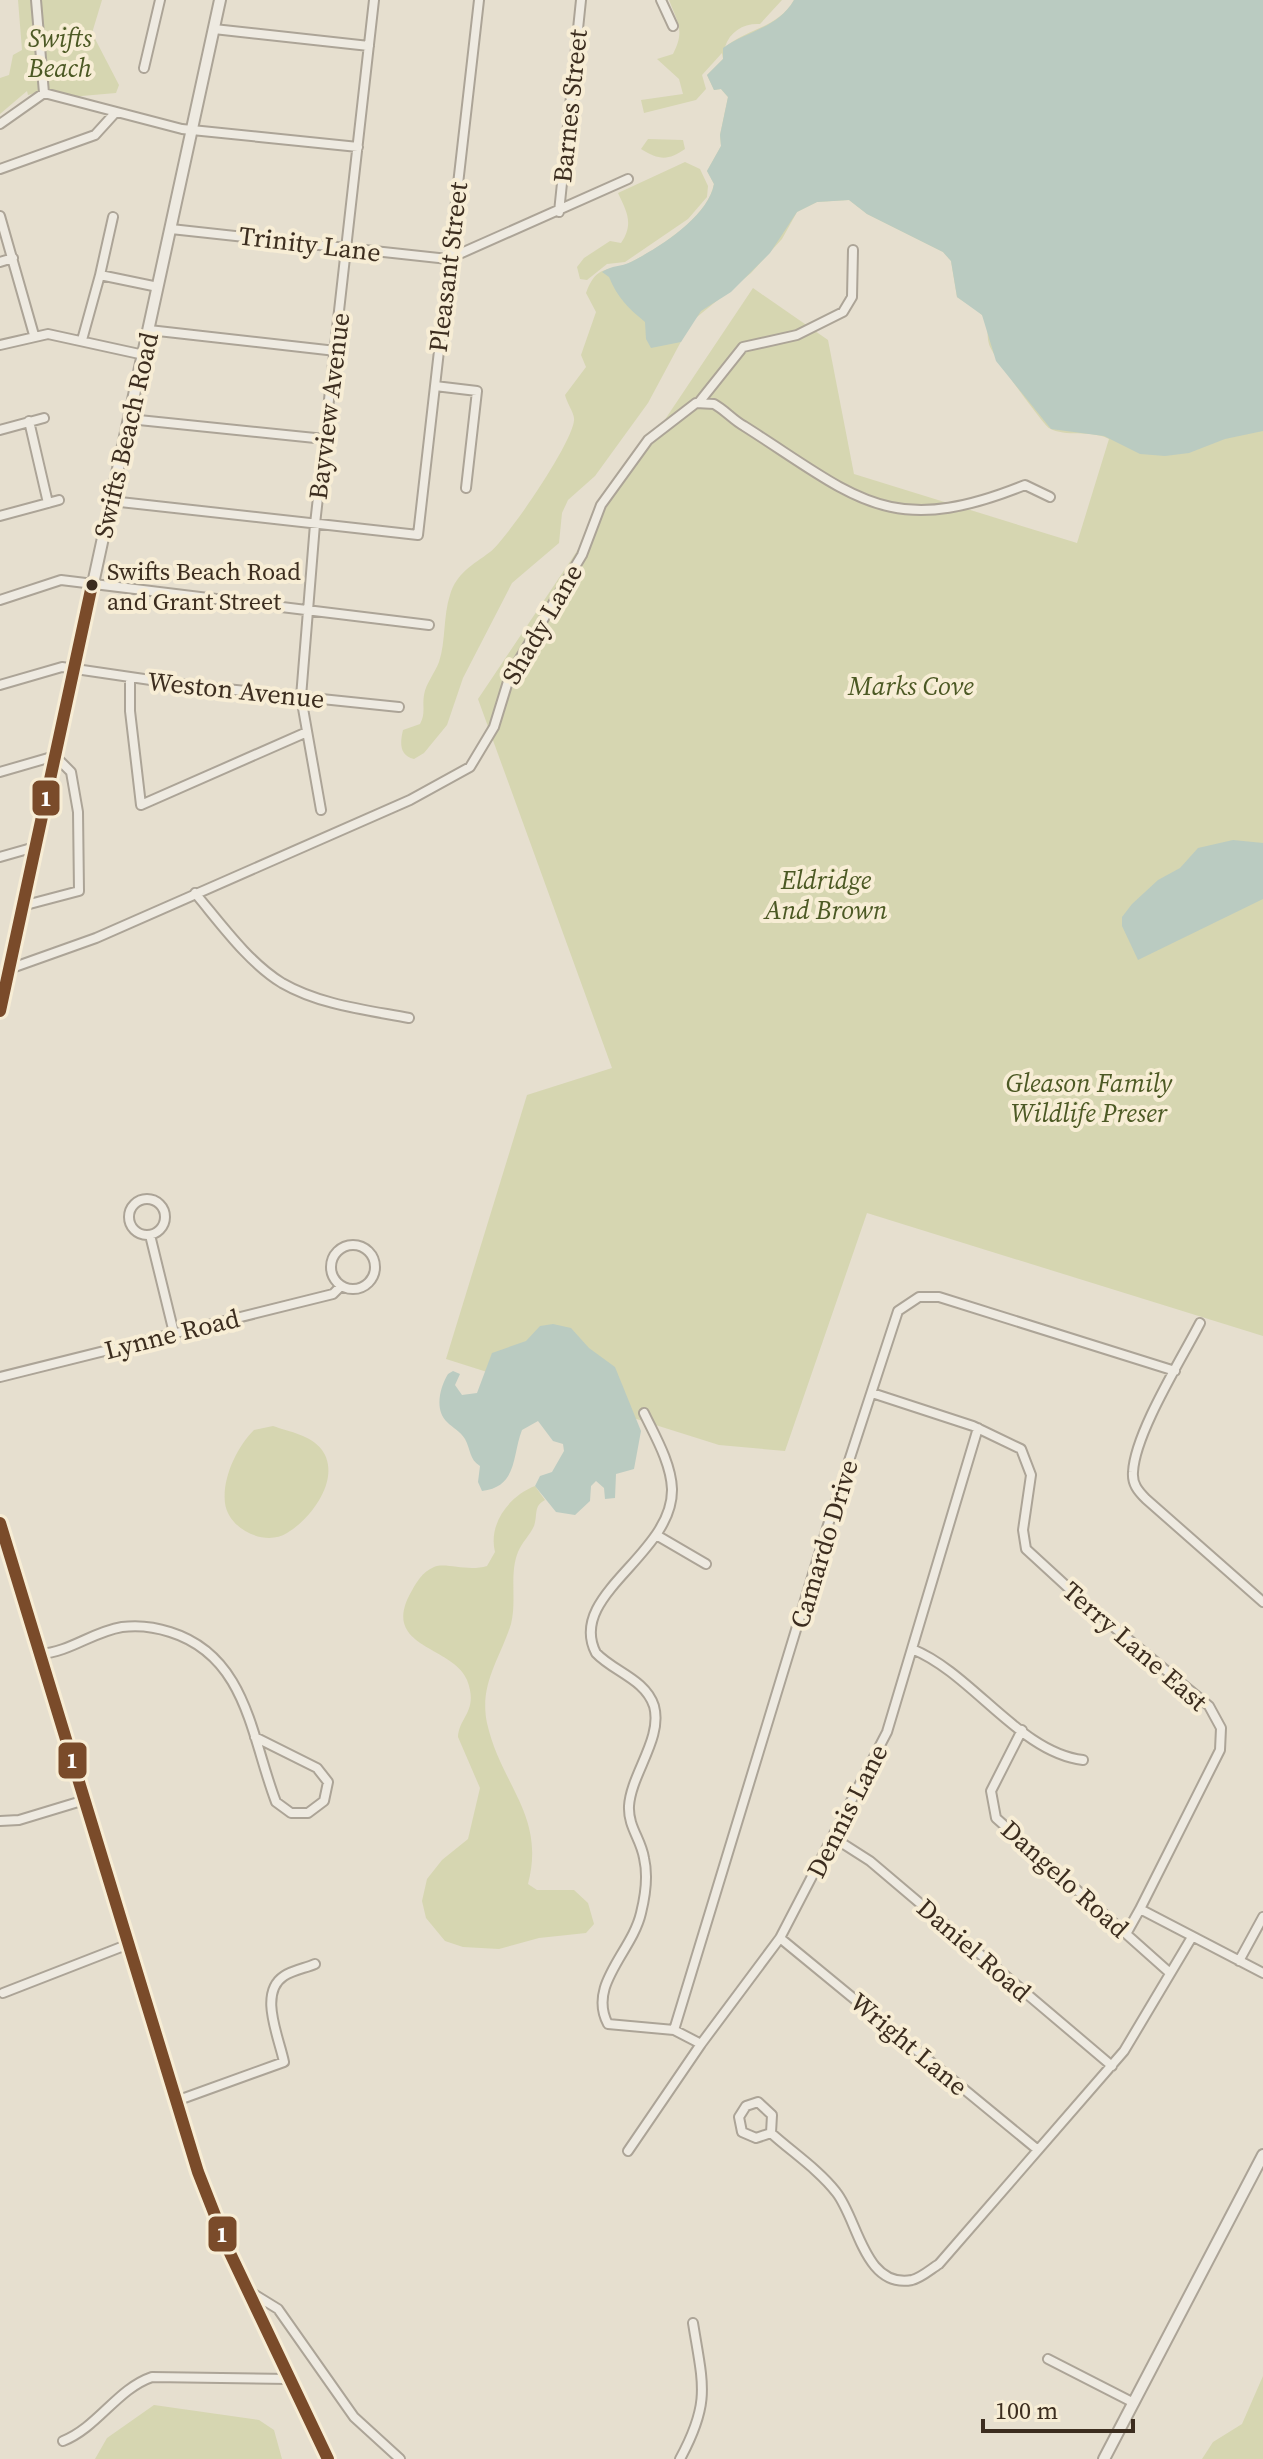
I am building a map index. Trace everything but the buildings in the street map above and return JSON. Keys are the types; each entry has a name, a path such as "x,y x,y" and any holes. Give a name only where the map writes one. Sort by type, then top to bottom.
{"street":[{"path":"36,0 44,93"},
{"path":"144,68 160,0"},
{"name":"Swifts Beach Road","path":"0,1011 220,0"},
{"name":"Bayview Avenue","path":"321,810 301,697 315,524 374,0"},
{"name":"Pleasant Street","path":"315,524 418,535 479,0"},
{"name":"Barnes Street","path":"559,212 581,0"},
{"path":"661,0 673,26"},
{"path":"214,29 369,46"},
{"path":"44,93 192,130 358,147"},
{"path":"0,124 44,93"},
{"path":"0,169 95,135 115,113"},
{"path":"448,259 628,179"},
{"path":"0,216 34,335"},
{"path":"82,340 113,217"},
{"name":"Trinity Lane","path":"171,229 448,259"},
{"name":"Shady Lane","path":"9,969 96,938 410,800 470,767 494,727 510,675 582,555 601,505 648,440 700,401 743,347 797,335 843,312 852,297 853,250"},
{"path":"0,262 13,258"},
{"path":"100,275 158,287"},
{"path":"149,330 336,351"},
{"path":"0,345 34,335 82,340 144,355"},
{"path":"435,386 477,391 466,488"},
{"path":"700,401 719,407 840,487 889,508 953,510 1025,485 1050,497"},
{"path":"0,430 44,418"},
{"path":"129,419 325,439"},
{"path":"29,421 48,503"},
{"path":"0,516 59,500"},
{"path":"111,501 315,524"},
{"path":"0,600 61,580 429,625"},
{"name":"Weston Avenue","path":"0,685 51,668 399,707"},
{"path":"130,678 130,711 141,805 307,732"},
{"path":"0,772 55,756 71,772 81,855 79,891 22,906"},
{"path":"0,857 35,847"},
{"path":"195,893 255,960 281,982 320,999 409,1018"},
{"path":"141,1200 156,1201 165,1211 164,1226 150,1235 139,1234 130,1223 131,1209 141,1200"},
{"path":"150,1235 174,1333"},
{"name":"Lynne Road","path":"348,1246 365,1248 374,1262 372,1279 358,1289 341,1286 331,1272 334,1256 348,1246"},
{"name":"Lynne Road","path":"0,1377 333,1294 341,1286"},
{"name":"Camardo Drive","path":"674,2030 898,1311 911,1299 927,1295 1175,1371"},
{"path":"1200,1323 1137,1452 1134,1483 1146,1499 1263,1602"},
{"name":"Terry Lane East","path":"872,1393 978,1428 1015,1444 1026,1454 1031,1475 1023,1530 1026,1549 1087,1605 1209,1706 1221,1728 1220,1750 1214,1765 1140,1909"},
{"path":"644,1413 666,1463 672,1487 658,1536 608,1592 590,1625 596,1653 649,1694 655,1717 629,1803 632,1832 644,1856 641,1914 629,1946 601,1991 599,2005 608,2024 674,2030 701,2044"},
{"name":"Dennis Lane","path":"628,2151 701,2044 780,1938 887,1732 978,1428"},
{"path":"0,1523 198,2172 247,2290 328,2459"},
{"path":"658,1536 706,1564"},
{"path":"40,1654 60,1653 121,1627 155,1627 186,1637 213,1653 236,1684 276,1802 291,1813 308,1813 324,1801 328,1782 317,1768 255,1737"},
{"path":"912,1649 941,1662 1022,1730 1056,1754 1083,1760"},
{"name":"Dangelo Road","path":"1022,1730 991,1791 996,1818 1170,1973"},
{"path":"0,1821 19,1820 85,1800"},
{"name":"Daniel Road","path":"834,1838 870,1861 1112,2066"},
{"path":"1126,1934 1140,1909 1263,1973"},
{"path":"1239,1961 1263,1917"},
{"path":"771,2133 835,2190 848,2210 872,2264 890,2278 913,2280 939,2264 1112,2066 1192,1937"},
{"name":"Wright Lane","path":"780,1938 1038,2150"},
{"path":"3,1993 129,1944"},
{"path":"176,2101 284,2062 270,2002 273,1988 284,1976 315,1964"},
{"path":"758,2102 772,2115 771,2133 756,2138 746,2136 739,2127 741,2111 758,2102"},
{"path":"1104,2459 1263,2155"},
{"path":"247,2290 278,2309 354,2417 400,2459"},
{"path":"680,2459 698,2425 704,2398 693,2323"},
{"path":"1048,2359 1134,2403"},
{"path":"63,2441 91,2423 137,2382 152,2377 289,2379"}],"green space":[{"name":"Swifts Beach","path":"18,0 102,0 92,33 119,85 116,93 70,97 42,91 28,95 27,91 0,114 0,78 9,75 13,55 22,50"},
{"path":"669,0 782,0 760,24 748,25 734,32 725,47 780,16 794,0 1263,287 1263,1336 867,1213 785,1451 719,1445 446,1359 527,1095 612,1068 478,699 753,288 828,340 854,474 1077,543 1109,439 1094,434 1056,431 1045,424 992,350 984,318 957,297 951,261 943,252 867,214 849,200 817,202 797,212 782,239 751,273 692,321 648,403 595,476 568,500 562,513 559,543 512,583 463,678 447,725 424,753 414,759 406,755 401,744 403,730 420,724 422,720 425,691 441,654 446,611 453,587 461,575 490,552 511,528 540,487 572,429 574,418 565,395 586,367 581,355 596,312 586,293 590,284 604,270 629,263 667,241 692,220 710,196 714,184 707,171 721,146 720,135 728,97 721,89 714,90 707,75 723,59 722,53 702,75 706,89 696,100 644,113 641,100 683,94 679,79 657,59 673,54 679,39 679,27"},
{"path":"648,139 683,140 685,149 673,156 658,157 641,149"},
{"path":"685,162 700,169 708,186 707,197 688,219 625,262 607,264 587,280 580,279 577,267 584,258 610,241 621,243 625,236 628,218 618,193"},
{"path":"273,1426 300,1435 317,1445 327,1461 328,1473 321,1497 305,1518 287,1533 268,1538 249,1533 233,1521 225,1503 225,1493 228,1473 242,1445 254,1430"},
{"path":"535,1486 545,1500 537,1508 534,1526 515,1560 513,1615 488,1684 485,1709 494,1745 527,1819 532,1860 528,1884 537,1890 574,1890 588,1903 594,1924 586,1933 539,1938 499,1949 463,1947 445,1941 426,1918 422,1901 427,1879 442,1860 468,1839 480,1788 458,1737 470,1706 470,1691 460,1669 412,1636 405,1625 404,1612 410,1594 430,1569 439,1566 487,1566 495,1552 495,1531 503,1512 517,1497"},
{"path":"1263,2376 1263,2459 1202,2459 1213,2442 1242,2424"},
{"path":"154,2405 259,2420 274,2430 282,2459 95,2459 107,2438"}],"shaded area":[{"path":"794,0 1263,0 1263,431 1225,439 1189,453 1165,456 1140,454 1104,436 1051,429 996,361 982,315 957,297 951,261 943,252 867,214 849,200 817,202 797,212 770,253 731,292 701,311 681,342 651,348 646,339 645,322 624,302 609,277 602,272 631,262 655,248 681,230 703,208 714,184 707,171 721,146 720,135 728,97 721,89 714,90 707,75 723,59 723,48 780,17"},
{"path":"1233,840 1263,843 1263,899 1138,960 1122,926 1122,917 1132,904 1158,880 1180,868 1198,848"},
{"path":"553,1324 571,1328 589,1348 615,1367 641,1431 634,1469 616,1474 615,1498 605,1499 604,1488 596,1481 591,1486 590,1501 575,1515 556,1512 535,1486 540,1476 552,1472 564,1451 563,1444 553,1441 538,1421 522,1430 508,1477 494,1488 482,1491 478,1482 480,1466 472,1457 463,1436 443,1417 439,1405 448,1374 453,1371 460,1374 455,1385 462,1395 477,1393 492,1353 526,1341 540,1326"}],"transit line":[{"name":"1","path":"0,1011 92,585"},
{"name":"1","path":"0,1523 198,2172 229,2251 328,2459"}],"place":[{"name":"Swifts Beach Road and Grant Street","path":"92,585"}],"park label":[{"name":"Marks Cove","path":"911,686"},
{"name":"Eldridge And Brown","path":"826,895"},
{"name":"Gleason Family Wildlife Preser","path":"1089,1098"}]}
